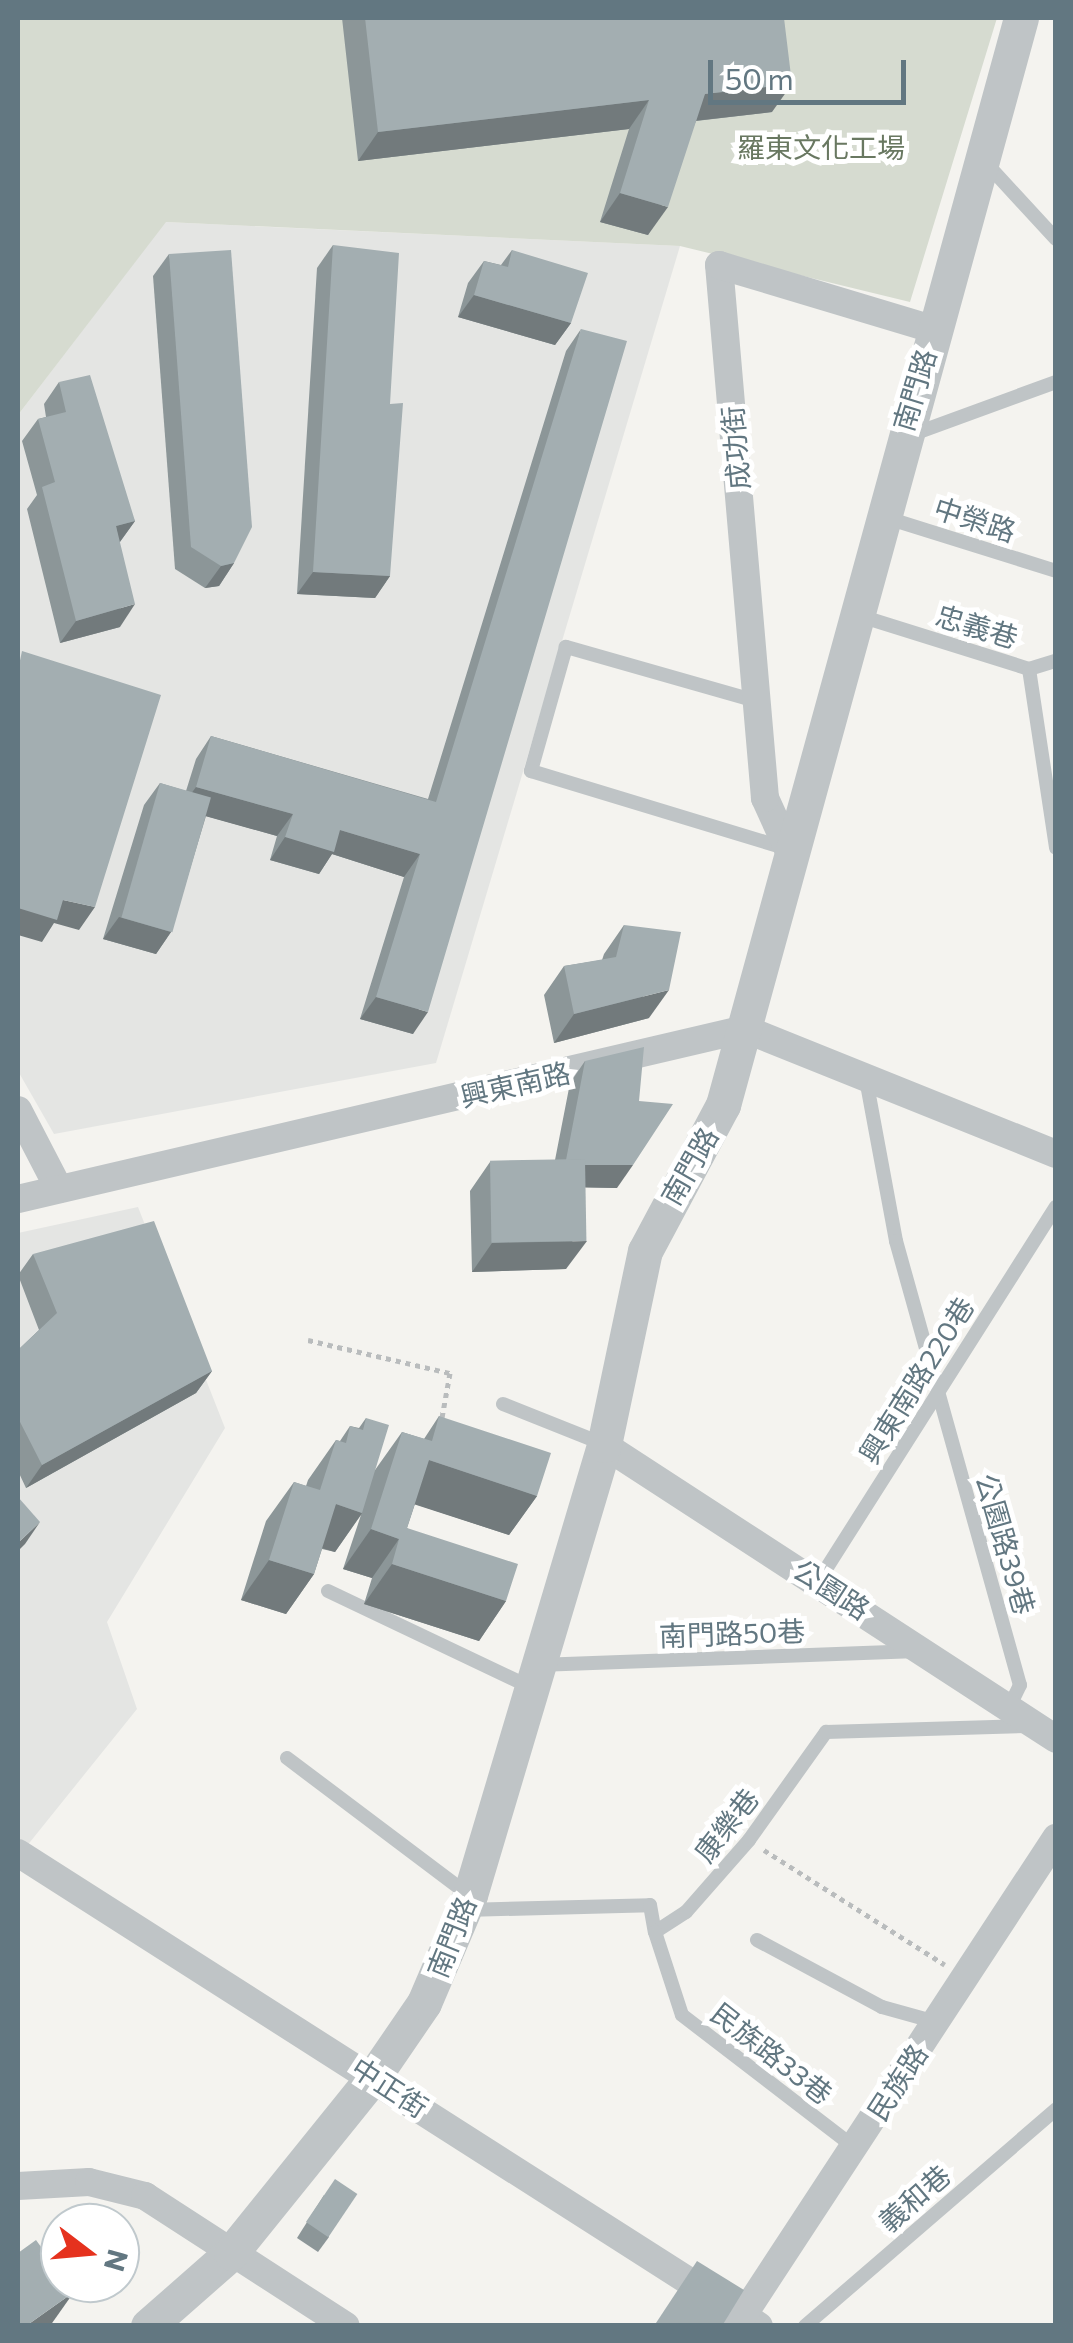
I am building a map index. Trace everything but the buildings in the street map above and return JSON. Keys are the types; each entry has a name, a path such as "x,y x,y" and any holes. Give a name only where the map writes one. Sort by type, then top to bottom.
{"street":[{"name":"南門路","path":"148,2326 231,2253 374,2076 424,2003 467,1903 604,1445 645,1251 722,1105 745,1029 788,849 879,515 1021,18"},
{"name":"成功街","path":"788,849 765,798 718,265 933,329"},
{"path":"745,1029 1056,1154"},
{"name":"興東南路","path":"18,1198 745,1029"},
{"path":"18,1110 59,1189"},
{"name":"公園路","path":"604,1445 927,1650 1045,1732"},
{"name":"民族路","path":"746,2322 854,2147 1056,1838"},
{"name":"中正街","path":"18,1854 374,2076 746,2322"},
{"path":"18,2186 111,2185 231,2253 346,2326"}],"lane":[{"path":"982,158 1056,239"},
{"path":"900,440 1056,382"},
{"name":"中榮路","path":"879,515 1056,571"},
{"name":"忠義巷","path":"852,614 1029,668 1049,756 1056,848"},
{"path":"757,701 566,647 532,771 788,849"},
{"path":"1029,668 1056,661"},
{"name":"公園路39巷","path":"866,1078 937,1394 1020,1685 1009,1708"},
{"name":"興東南路220巷","path":"818,1580 1056,1207"},
{"path":"503,1404 604,1445"},
{"path":"328,1591 535,1676"},
{"name":"南門路50巷","path":"535,1676 927,1650"},
{"name":"康樂巷","path":"654,1932 686,1912 749,1840 826,1732 1045,1732"},
{"path":"288,1758 467,1903 650,1905 654,1932"},
{"name":"民族路33巷","path":"654,1932 682,2015 854,2147"},
{"path":"757,1940 882,2007 936,2022"},
{"name":"義和巷","path":"804,2326 1056,2109"}],"path":[{"path":"308,1340 450,1373 438,1439"},
{"path":"749,1840 965,1977"}],"shaded area":[{"path":"165,222 680,246 436,1063 54,1134 18,1071 18,415"},
{"path":"138,1207 225,1428 107,1622 137,1709 18,1857 18,1233"}],"green space":[{"name":"羅東文化工場","path":"18,18 997,18 910,302 680,246 166,222 18,415"}]}
